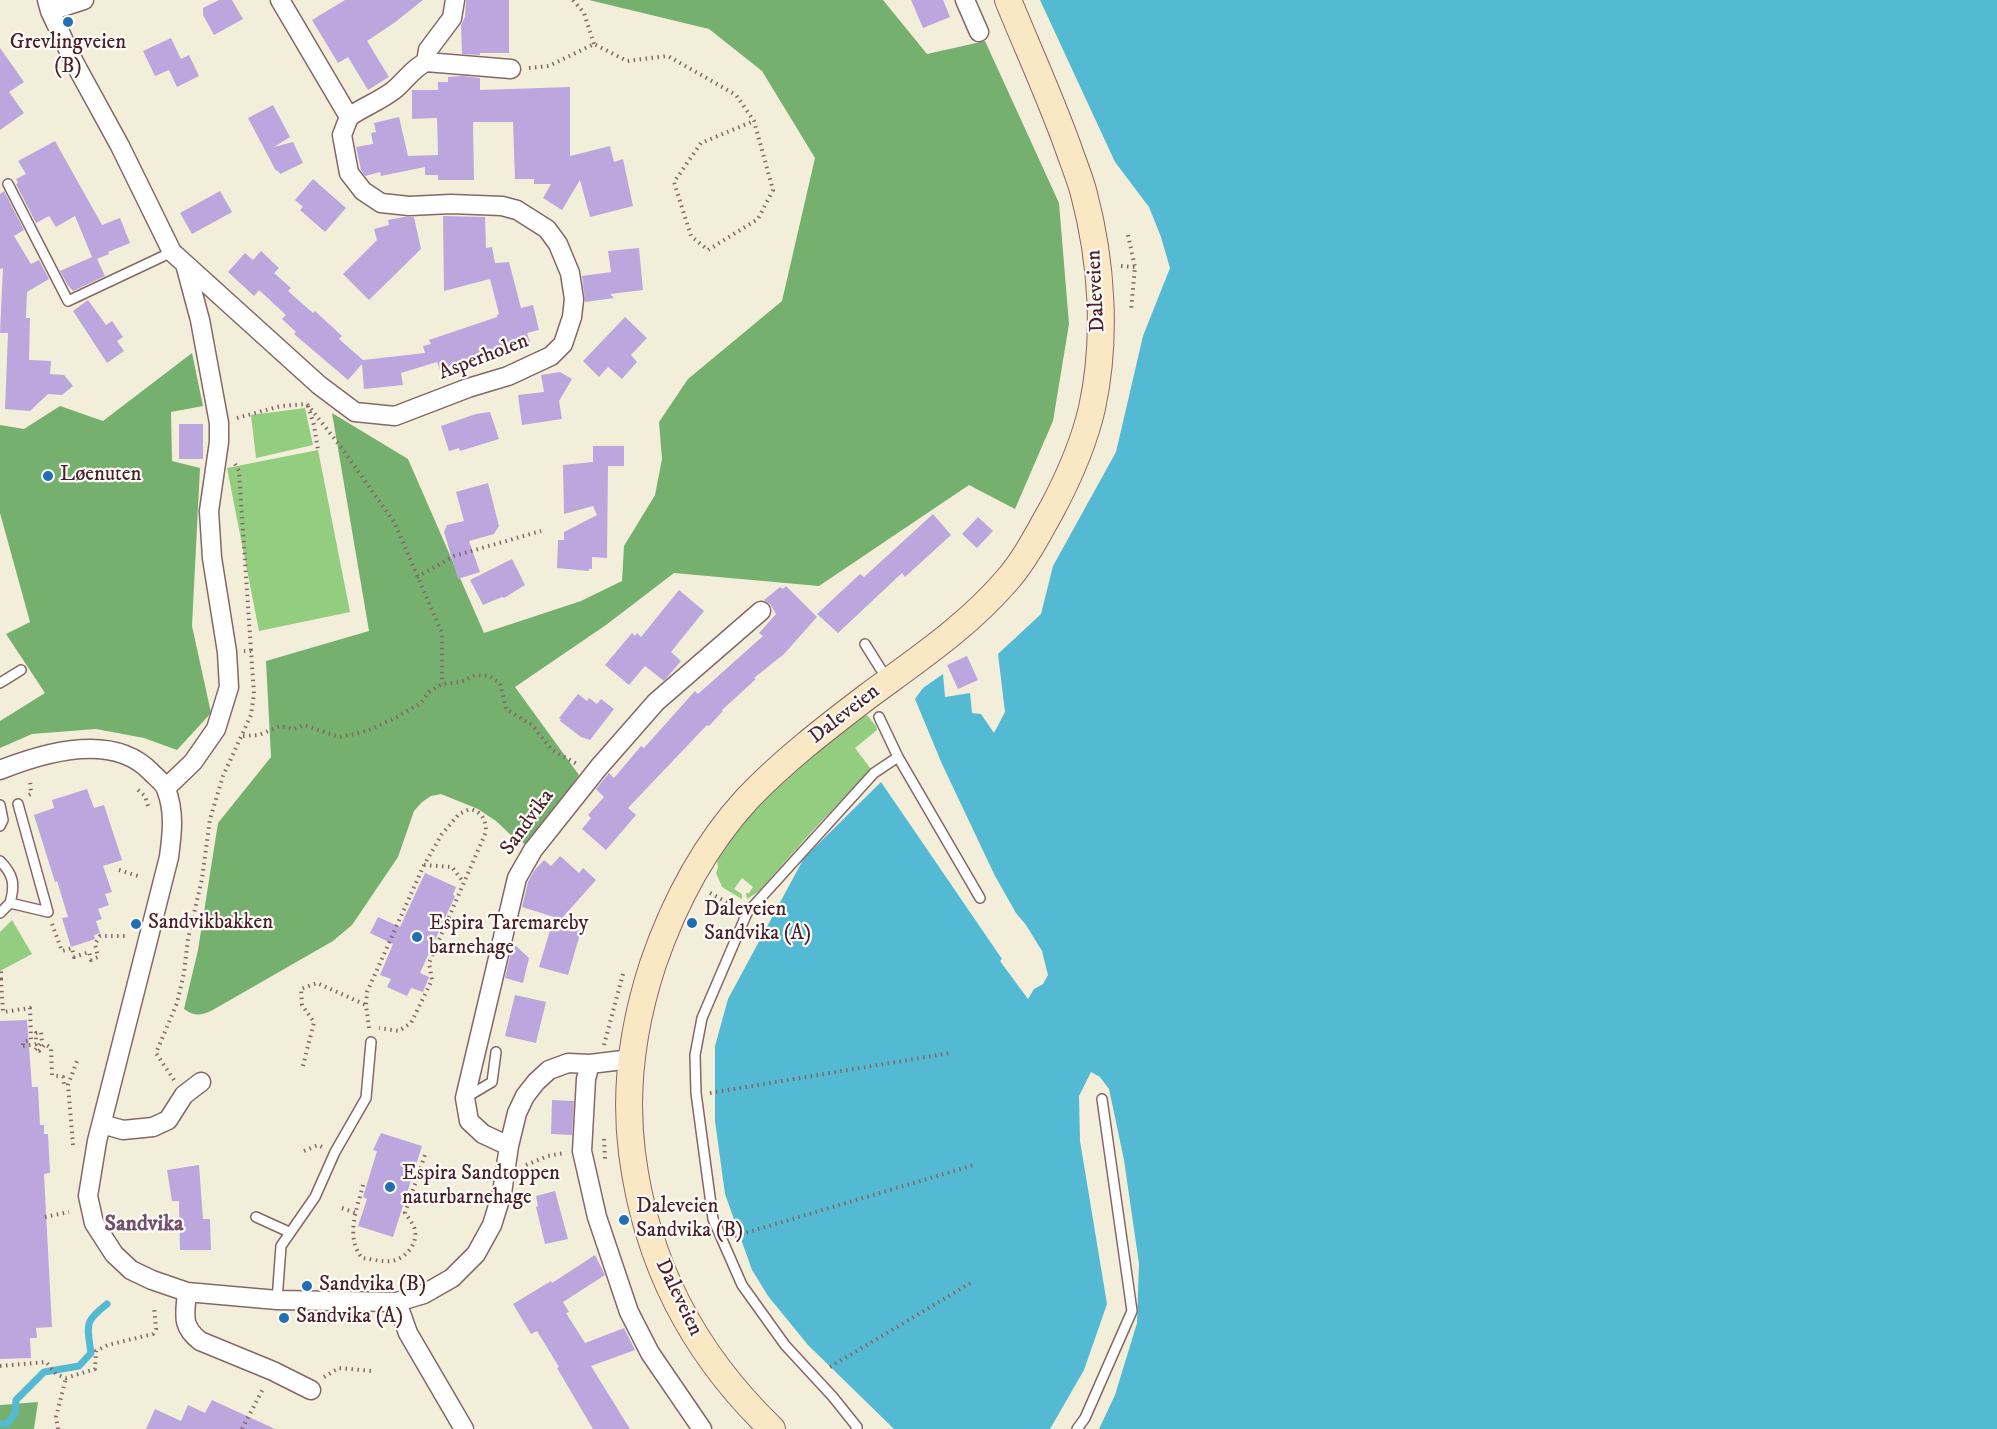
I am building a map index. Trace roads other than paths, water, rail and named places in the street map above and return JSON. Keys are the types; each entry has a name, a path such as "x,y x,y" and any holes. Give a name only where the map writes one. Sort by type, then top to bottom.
{"main road":[{"name":"Daleveien","path":"772,1429 752,1410 723,1375 695,1336 670,1290 647,1230 637,1188 630,1140 631,1059 642,997 662,939 687,881 714,838 748,798 784,763 934,648 978,611 1010,577 1036,538 1070,476 1092,410 1100,352 1099,291 1094,242 1084,191 1057,117 1008,0"}],"street":[{"name":"Asperholen","path":"84,0 48,6 178,258 200,320 219,423 219,442 208,511 212,558 227,652 229,687 216,729 193,762 166,788"},
{"path":"280,0 349,117 396,89 418,66 426,62 511,69"},
{"path":"426,62 428,50 452,18 455,0"},
{"path":"965,0 979,32"},
{"name":"Asperholen","path":"178,258 319,385 355,412 395,416 468,388 508,376 550,356 563,344 572,317 574,299 570,273 558,244 547,229 517,210 502,206 451,204 409,206 381,203 363,191 349,173 342,135 349,117"},
{"name":"Sandvika","path":"465,1098 517,878 533,850 591,777 656,702 761,611"},
{"path":"0,770 27,759 70,750 110,749 145,766 166,788 173,820 169,857 97,1141 88,1196 94,1223 114,1254 131,1270 152,1280 187,1292 277,1300 397,1302 424,1294 452,1278 477,1254 492,1225 502,1192 517,1113 525,1096 536,1082 549,1070 568,1063 590,1064 631,1059"},
{"path":"590,1064 586,1079 582,1151 597,1217 629,1312 650,1353 702,1429"},
{"path":"102,1124 123,1130 153,1127 168,1120 184,1095 201,1082"},
{"path":"465,1098 469,1121 483,1134 509,1146"},
{"path":"187,1292 186,1326 191,1335 311,1390"},
{"path":"397,1302 408,1334 464,1429"}],"lane":[{"path":"8,184 68,301 178,258"},
{"path":"865,644 889,681"},
{"path":"0,683 21,670"},
{"path":"879,717 898,757 980,898"},
{"path":"856,1429 857,1427 833,1397 785,1345 742,1285 713,1219 696,1093 695,1055 702,1018 747,913 874,773 898,757"},
{"path":"10,903 48,912 18,804"},
{"path":"0,805 3,820 0,826"},
{"path":"0,861 13,882 10,903 0,913"},
{"path":"277,1300 281,1245 315,1197 335,1152 366,1098 372,1042"},
{"path":"465,1098 492,1082 496,1052"},
{"path":"1077,1429 1085,1418 1132,1311 1102,1099"},
{"path":"256,1217 289,1232"}],"water":[{"path":"1040,0 1997,0 1997,1429 1099,1429 1115,1395 1137,1323 1139,1264 1124,1160 1109,1089 1100,1077 1091,1072 1079,1096 1080,1141 1107,1304 1084,1370 1050,1429 894,1429 808,1345 768,1296 752,1270 725,1194 715,1121 715,1046 728,999 804,858 881,782 1002,959 1000,961 1028,999 1034,989 1043,984 1048,975 1042,951 1016,913 995,876 942,764 915,699 923,688 943,674 945,697 970,693 972,713 981,714 994,733 1005,712 998,654 1041,614 1053,566 1116,452 1143,336 1170,268 1149,207 1115,162"}],"waterway":[{"path":"0,1424 7,1424 15,1413 16,1400 44,1372 79,1366 91,1353 89,1324 94,1315 107,1304"}],"place":[{"name":"Grevlingveien (B)","path":"68,22"},
{"name":"Løenuten","path":"48,476"},
{"name":"Daleveien Sandvika (A)","path":"692,923"},
{"name":"Sandvikbakken","path":"136,924"},
{"name":"Espira Taremareby barnehage","path":"417,937"},
{"name":"Espira Sandtoppen naturbarnehage","path":"390,1187"},
{"name":"Daleveien Sandvika (B)","path":"624,1220"},
{"name":"Sandvika (B)","path":"307,1286"},
{"name":"Sandvika (A)","path":"284,1318"}],"district":[{"name":"Sandvika","path":"144,1225"}]}
